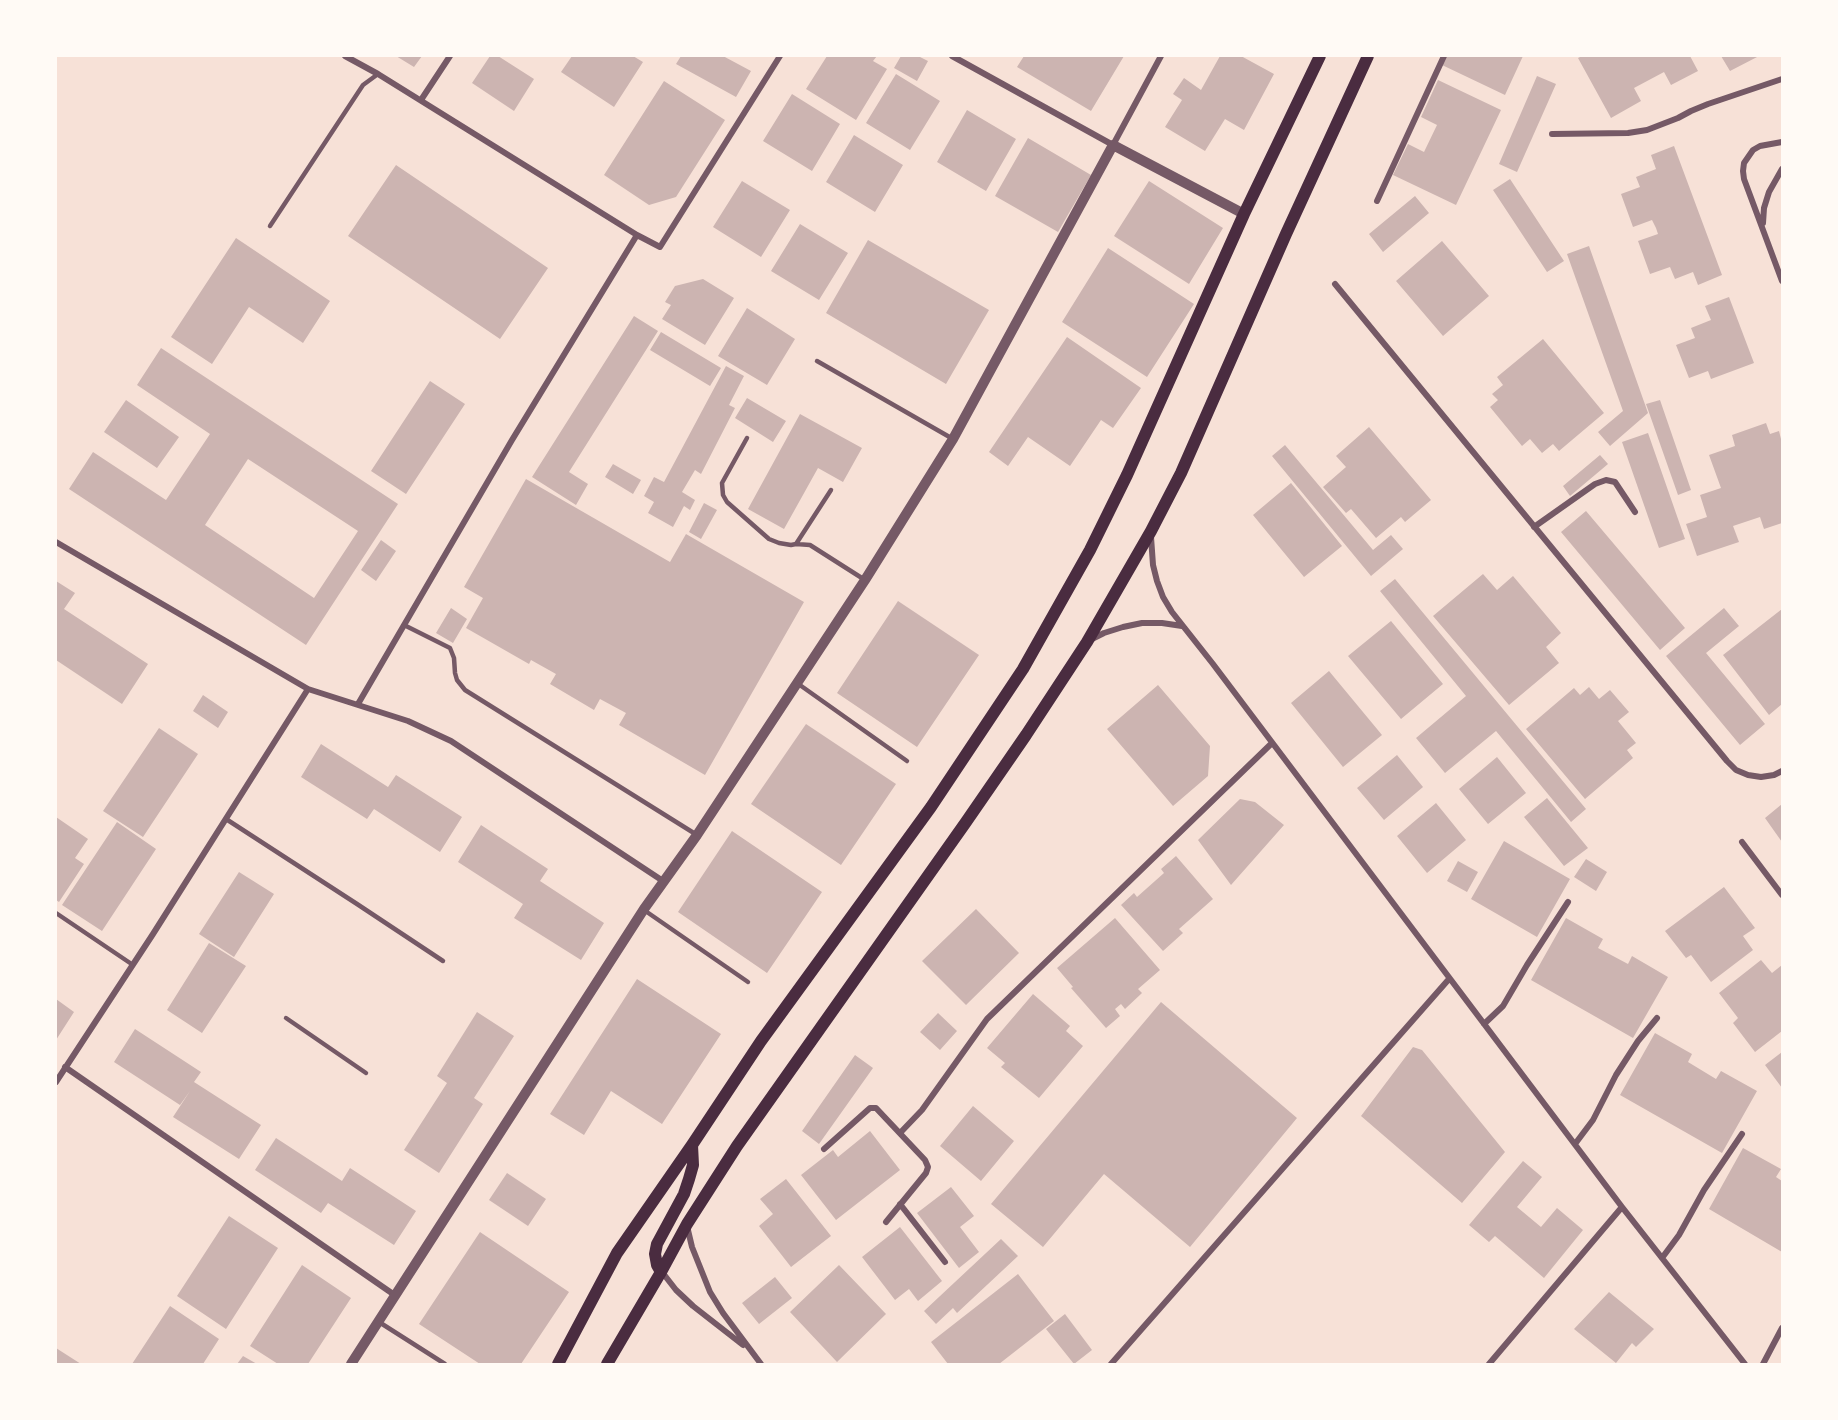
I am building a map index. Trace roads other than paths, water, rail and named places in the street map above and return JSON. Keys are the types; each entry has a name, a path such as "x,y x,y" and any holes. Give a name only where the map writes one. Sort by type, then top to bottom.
{"main road":[{"path":"558,1365 617,1253 761,1041 931,807 1023,669 1090,550 1244,214 1320,56"},
{"path":"607,1365 687,1224 737,1146 1020,745 1086,642 1151,531 1181,473 1286,234 1368,56"},
{"path":"661,1272 655,1254 657,1244 684,1194 693,1165 692,1145"}],"street":[{"path":"345,56 660,247 780,56"},
{"path":"421,100 450,56"},
{"path":"952,56 1244,214"},
{"path":"351,1365 644,909 697,835 865,580 953,439 1161,56"},
{"path":"1377,201 1444,56"},
{"path":"1552,134 1628,133 1647,130 1664,125 1708,104 1782,79"},
{"path":"1782,142 1760,146 1753,150 1744,163 1744,179 1782,281"},
{"path":"1763,226 1764,208 1769,192 1782,169"},
{"path":"358,704 512,440 637,235"},
{"path":"1335,284 1727,761 1736,770 1748,775 1761,777 1782,771"},
{"path":"1534,527 1595,484 1605,480 1615,482 1635,512"},
{"path":"1151,531 1150,548 1156,581 1163,597 1182,626 1622,1207 1745,1365"},
{"path":"56,542 308,689 408,721 451,741 663,881"},
{"path":"1086,642 1104,633 1142,623 1182,626"},
{"path":"56,1082 308,689"},
{"path":"900,1133 922,1110 987,1019 1272,743"},
{"path":"1742,842 1782,895"},
{"path":"1484,1024 1503,1006 1568,902"},
{"path":"1112,1365 1449,979"},
{"path":"1575,1144 1593,1120 1616,1075 1657,1017"},
{"path":"65,1067 397,1296"},
{"path":"824,1149 870,1108 878,1109 927,1163 926,1173 886,1222"},
{"path":"1662,1258 1679,1235 1704,1190 1742,1134"},
{"path":"900,1204 945,1262"},
{"path":"1490,1365 1622,1207"},
{"path":"687,1224 692,1247 710,1292 761,1365"},
{"path":"661,1272 693,1306 748,1349"},
{"path":"1763,1365 1782,1328"}],"lane":[{"path":"270,226 363,86 378,74"},
{"path":"817,361 953,439"},
{"path":"747,438 722,483 723,495 732,508 768,539 791,545 796,543 810,545 865,580"},
{"path":"796,543 831,490"},
{"path":"404,625 450,648 453,652 454,673 465,690 697,835"},
{"path":"797,683 907,761"},
{"path":"226,819 442,961"},
{"path":"644,909 748,982"},
{"path":"56,913 133,965"},
{"path":"286,1018 366,1073"},
{"path":"379,1322 445,1365"}]}
